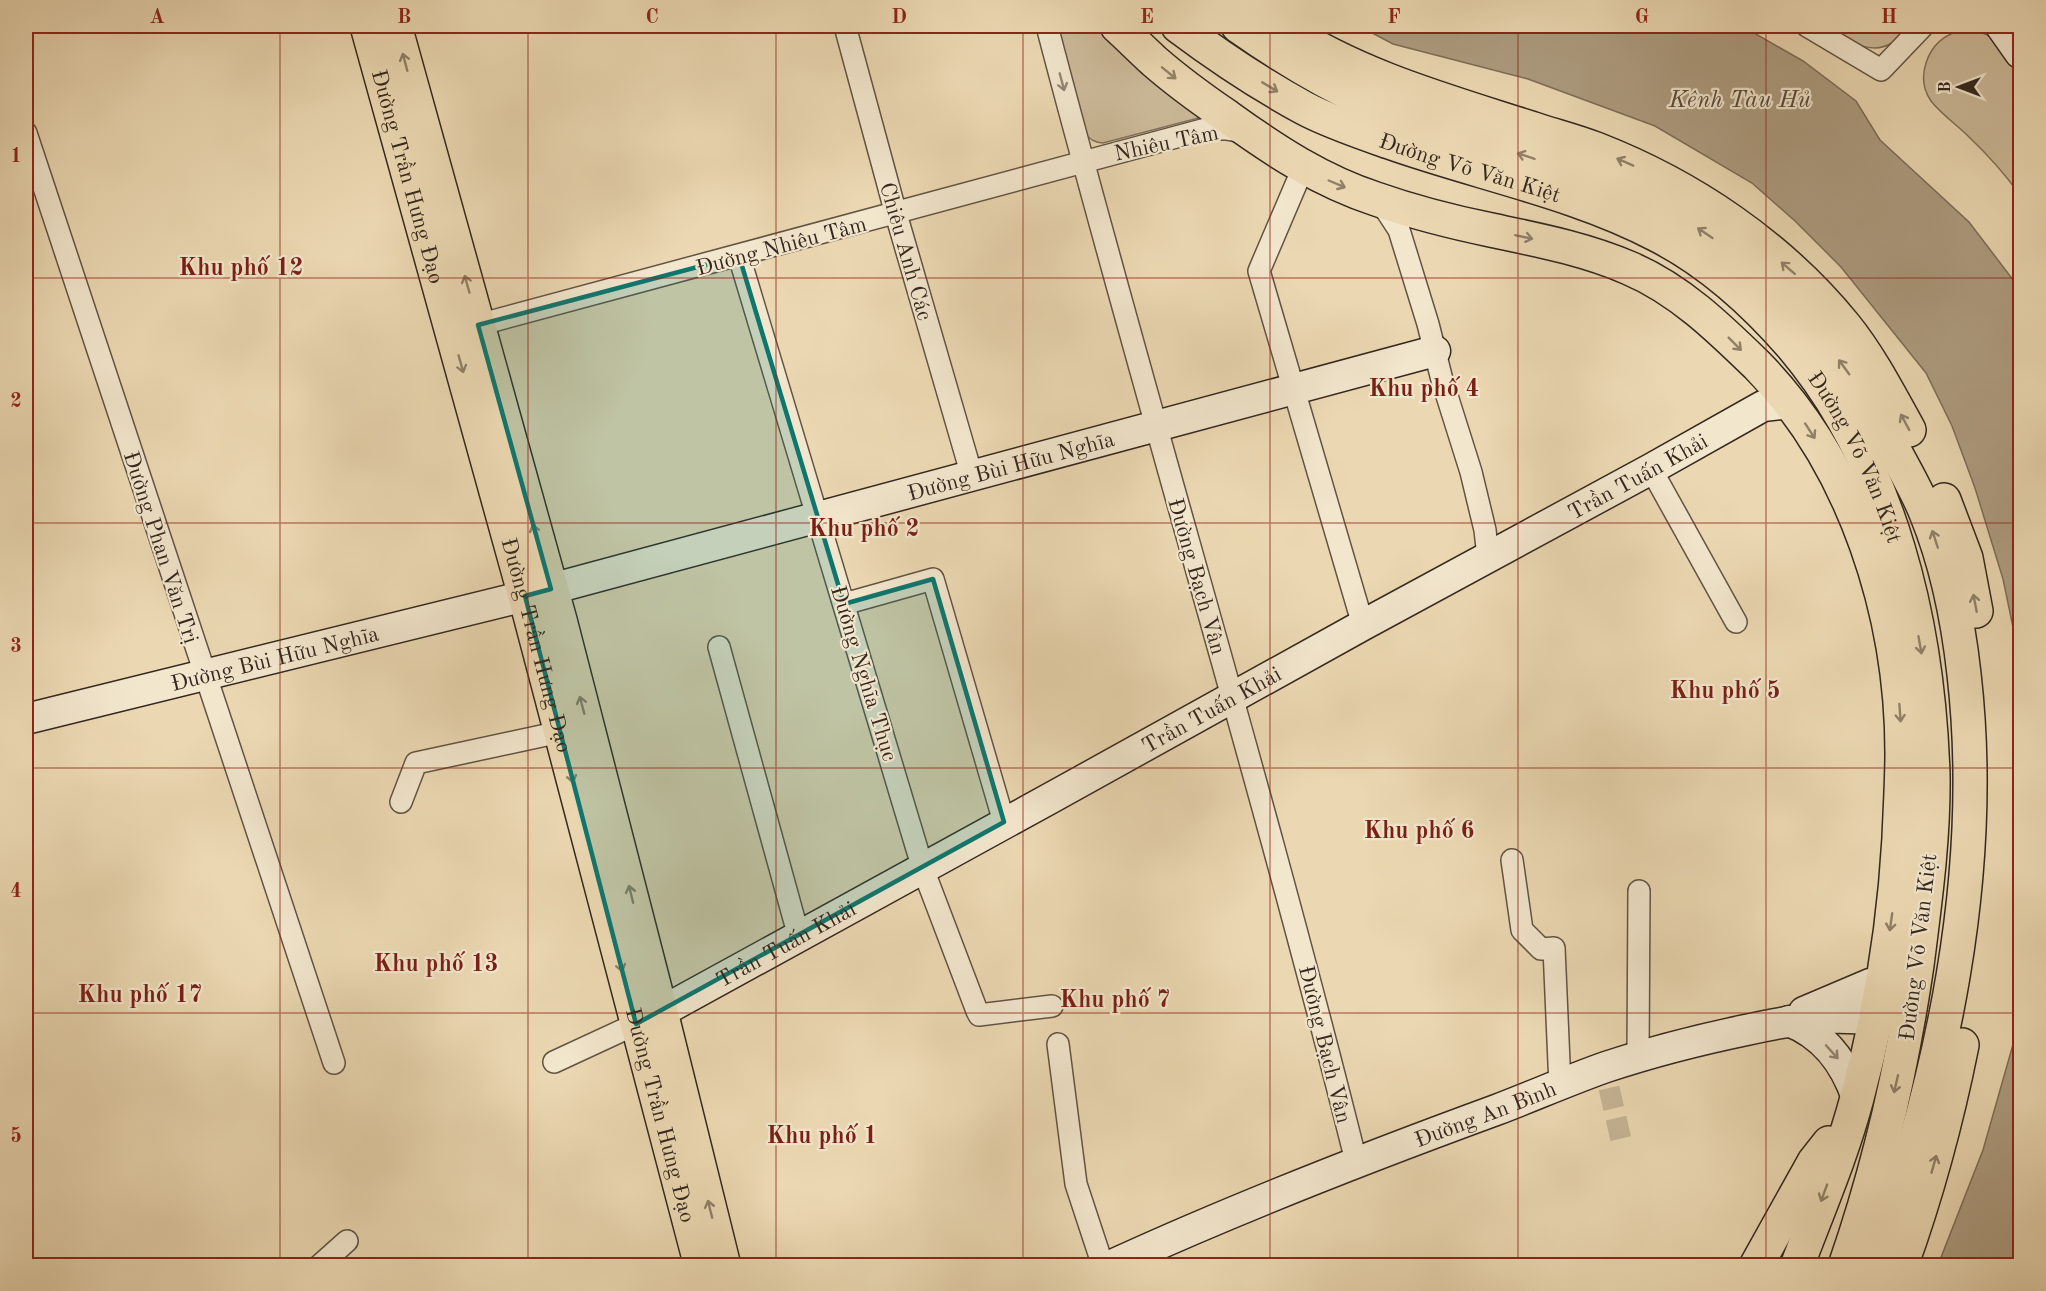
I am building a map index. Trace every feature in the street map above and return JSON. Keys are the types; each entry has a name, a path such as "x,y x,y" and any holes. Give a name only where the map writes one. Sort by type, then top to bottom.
{"main road":[{"name":"Đường Trần Hưng Đạo","path":"368,26 403,102"},
{"name":"Đường Trần Hưng Đạo","path":"395,26 403,102 538,592 649,1018 701,1266"},
{"name":"Đường Võ Văn Kiệt","path":"1117,26 1185,86 1250,133 1303,168 1335,184 1380,201 1409,221 1461,223 1562,245 1633,269 1665,287 1728,337 1776,398 1809,429 1823,452 1852,508 1870,556 1885,608 1894,656 1902,750 1901,803 1892,919 1875,1020 1853,1112 1797,1266"},
{"name":"Đường Võ Văn Kiệt","path":"1178,26 1232,65 1307,110 1391,143 1592,207 1657,234 1687,251 1719,274 1764,314 1814,372 1848,425 1881,496 1908,584 1922,653 1933,775 1928,878 1908,1027 1881,1153 1845,1266"},
{"name":"Đường Võ Văn Kiệt","path":"1238,26 1367,102 1597,180 1665,209 1697,227 1777,288 1815,329 1847,370 1875,414 1926,512 1944,569 1959,632 1968,708 1970,753 1964,902 1953,1035 1936,1157 1902,1266"},
{"name":"Đường Võ Văn Kiệt","path":"1281,26 1324,51 1395,84 1596,149 1669,182 1712,208 1759,243 1809,286 1845,327 1881,379 1943,497 1966,558 1983,647 1986,822 1979,929 1953,1035 1933,1077 1895,1209 1875,1266"},
{"name":"Đường Trần Hưng Đạo","path":"538,592 561,732 724,1266"},
{"path":"1882,981 1902,976 1917,960"},
{"path":"1875,1020 1953,1035"},
{"path":"1756,1266 1814,1162 1853,1112"}],"street":[{"name":"Chiêu Anh Các","path":"845,26 896,214 972,476"},
{"name":"Đường Bạch Vân","path":"1047,26 1082,161 1281,870 1356,1161"},
{"path":"1807,26 1881,70 1923,26"},
{"path":"2001,26 2020,53"},
{"name":"Nhiêu Tâm","path":"1082,161 1206,129 1226,129 1250,133"},
{"name":"Đường Phan Văn Trị","path":"26,133 334,1062"},
{"name":"Đường Nhiêu Tâm","path":"465,329 896,214 1082,161"},
{"path":"1303,168 1258,271 1295,389 1363,625"},
{"path":"1409,221 1435,351 1471,472 1485,530 1488,557"},
{"name":"Đường Nghĩa Thục","path":"739,256 923,869 979,1015 1052,1006"},
{"name":"Đường Bùi Hữu Nghĩa","path":"26,719 538,592 1435,351"},
{"name":"Trần Tuấn Khải","path":"649,1018 923,869 1231,697 1651,469 1776,398"},
{"path":"1651,469 1736,622"},
{"path":"844,604 933,579 1004,822"},
{"path":"719,647 799,936"},
{"path":"401,802 416,763 561,732"},
{"path":"1512,860 1522,930 1541,949 1554,948 1560,1086"},
{"path":"1638,1057 1639,891"},
{"path":"1789,1021 1804,1012 1882,981"},
{"name":"Đường An Bình","path":"1110,1266 1246,1205 1356,1161 1638,1057 1713,1036 1789,1021 1830,1017 1875,1020"},
{"path":"554,1062 649,1018"},
{"path":"1789,1021 1810,1032 1836,1055 1849,1077 1853,1112"},
{"path":"1058,1044 1076,1184 1103,1266"},
{"path":"319,1266 347,1241"}],"highlighted area":[{"path":"739,256 844,604 933,579 1004,822 636,1024 525,596 551,589 478,325"}],"shaded area":[{"path":"1056,26 1104,26 1210,115 1103,143 1093,140 1084,133"},
{"path":"1824,26 1908,26 1908,31 1892,43 1874,48 1857,44"},
{"path":"1964,30 1990,36 2020,66 2020,195 1982,150 1935,106 1926,92 1924,73 1930,54 1943,39"}],"water":[{"name":"Kênh Tàu Hủ","path":"1359,26 1742,26 1803,61 1856,101 1880,140 1969,222 2020,289 2020,661 2003,579 1975,488 1952,426 1926,373 1841,267 1795,221 1752,183 1655,126 1528,79 1393,44"},
{"path":"2020,661 2020,855 2018,755"},
{"path":"2020,855 2020,1265 1938,1265 1983,1150 2014,1041"}],"tunnel":[{"path":"1609,1088 1622,1144"}],"district":[{"name":"Khu phố 12","path":"241,267"},
{"name":"Khu phố 4","path":"1424,388"},
{"name":"Khu phố 2","path":"864,528"},
{"name":"Khu phố 5","path":"1725,690"},
{"name":"Khu phố 6","path":"1419,830"},
{"name":"Khu phố 13","path":"436,963"},
{"name":"Khu phố 17","path":"140,994"},
{"name":"Khu phố 7","path":"1115,999"},
{"name":"Khu phố 1","path":"822,1135"}]}
